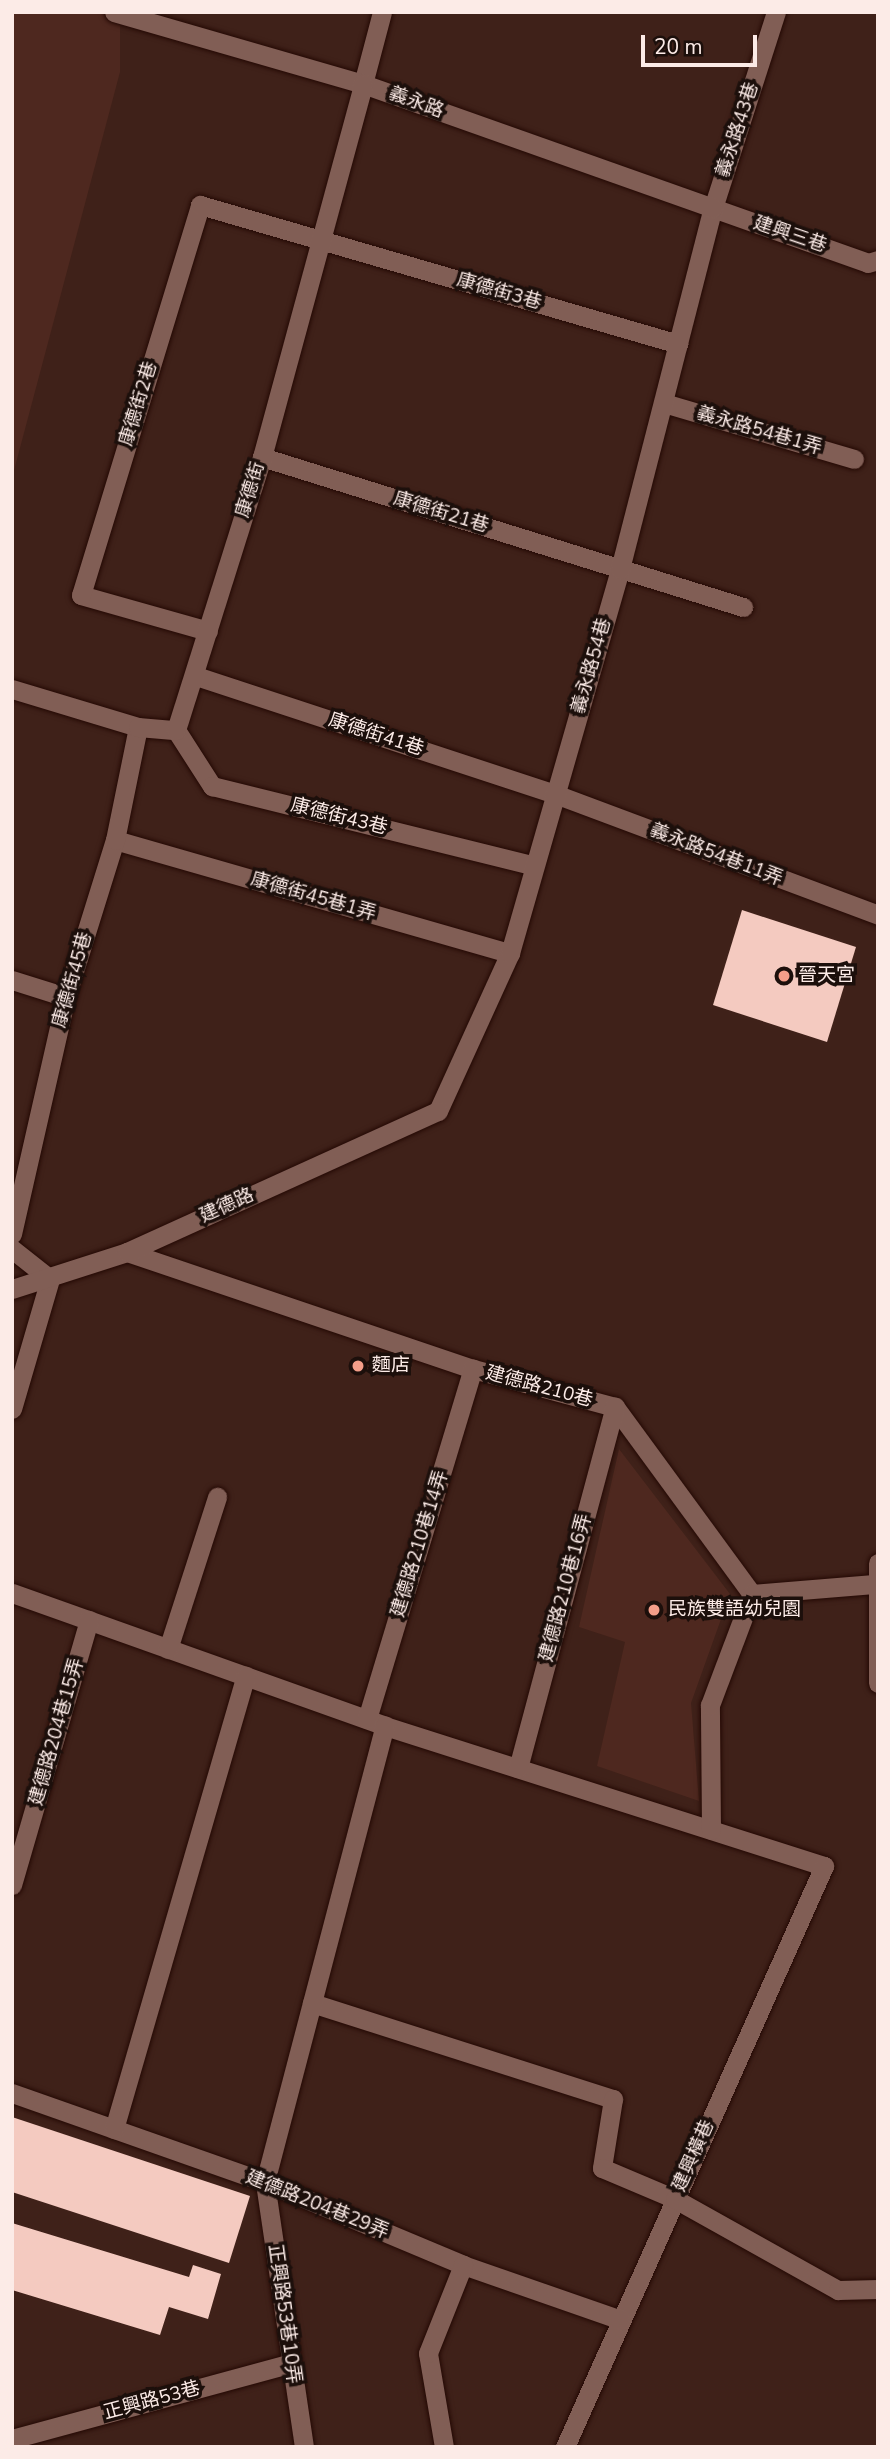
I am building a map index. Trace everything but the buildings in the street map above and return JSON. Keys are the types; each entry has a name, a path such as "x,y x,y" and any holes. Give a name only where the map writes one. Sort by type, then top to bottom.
{"street":[{"name":"義永路","path":"114,12 363,84 713,208"},
{"name":"康德街","path":"176,730 196,676 262,457 382,12"},
{"name":"義永路43巷","path":"713,208 776,12"},
{"name":"康德街2巷","path":"208,631 81,596 200,205 320,240"},
{"name":"建興三巷","path":"713,208 875,264"},
{"name":"義永路54巷","path":"438,1111 510,953 531,865 555,794 620,569 713,208"},
{"name":"康德街3巷","path":"320,240 678,344"},
{"name":"義永路54巷1弄","path":"664,404 854,459"},
{"name":"康德街21巷","path":"262,457 743,607"},
{"name":"康德街41巷","path":"196,676 555,794"},
{"path":"12,690 138,727 176,730"},
{"name":"康德街45巷","path":"12,1234 66,997 116,840 138,727"},
{"name":"康德街43巷","path":"176,730 212,786 531,865"},
{"name":"義永路54巷11弄","path":"555,794 878,915"},
{"name":"康德街45巷1弄","path":"116,840 510,953"},
{"path":"12,980 66,997"},
{"name":"建德路","path":"12,1289 50,1279 127,1252 438,1111"},
{"path":"12,1249 50,1279 12,1409"},
{"name":"建德路210巷","path":"127,1252 473,1369 615,1407 752,1594"},
{"name":"建德路210巷14弄","path":"265,2182 312,2003 376,1723 473,1369"},
{"name":"建德路210巷16弄","path":"518,1768 615,1407"},
{"path":"168,1648 217,1497"},
{"path":"878,1563 874,1584 878,1683"},
{"path":"12,1593 376,1723 711,1830 710,1705 752,1594 874,1584"},
{"name":"建德路204巷15弄","path":"12,1885 89,1620"},
{"path":"114,2129 246,1676"},
{"name":"建興橫巷","path":"565,2447 824,1866 711,1830"},
{"path":"312,2003 613,2099 602,2168 675,2199 838,2290 878,2288"},
{"name":"建德路204巷29弄","path":"12,2093 265,2182 463,2265 621,2320"},
{"name":"正興路53巷10弄","path":"265,2182 304,2447"},
{"path":"444,2447 428,2353 463,2265"},
{"name":"正興路53巷","path":"12,2439 291,2363"}],"shaded area":[{"path":"12,12 120,12 120,72 12,478"},
{"name":"民族雙語幼兒園","path":"619,1449 730,1594 691,1703 699,1801 597,1766 625,1642 579,1627"}],"place":[{"name":"晉天宮","path":"784,976"},
{"name":"麵店","path":"358,1366"},
{"name":"民族雙語幼兒園","path":"654,1610"}]}
